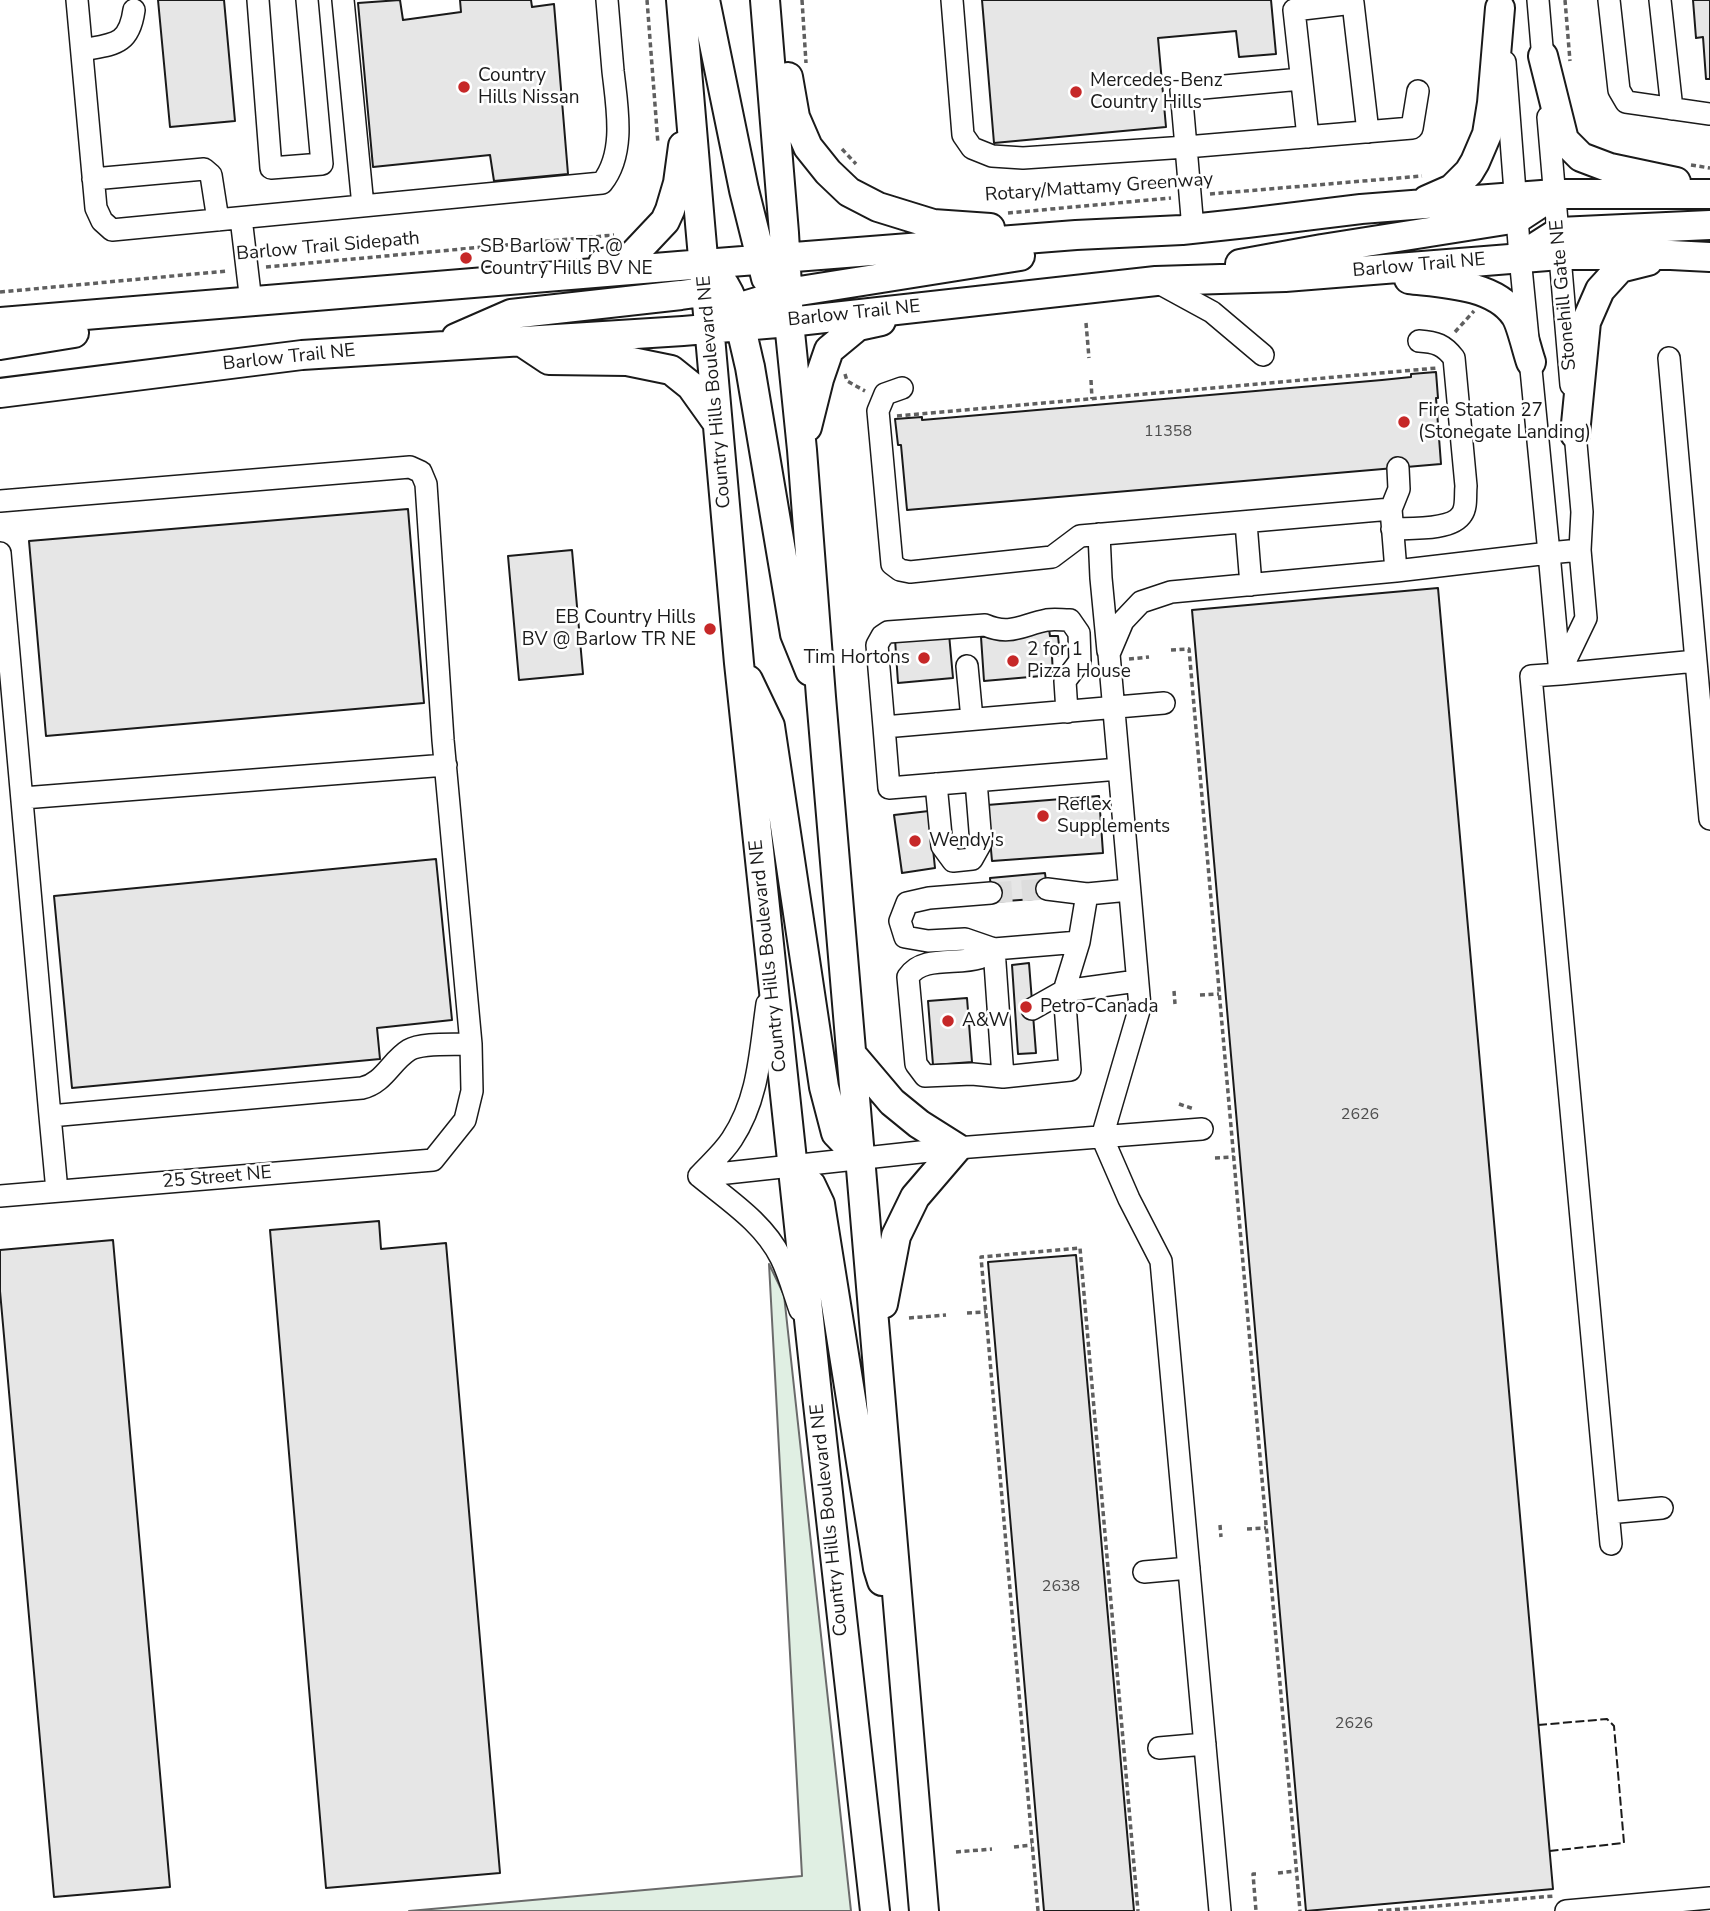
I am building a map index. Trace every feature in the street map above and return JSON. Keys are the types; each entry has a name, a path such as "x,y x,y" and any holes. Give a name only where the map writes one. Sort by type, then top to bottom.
{"main road":[{"name":"Country Hills Boulevard NE","path":"681,0 690,102 722,296 750,368 795,634 821,696"},
{"path":"705,0 739,166 789,322 802,450 924,1911"},
{"path":"765,0 774,277"},
{"path":"774,0 795,117 808,147 849,192 878,206 933,224 1076,235"},
{"path":"1415,205 1452,189 1469,172 1487,134 1500,4"},
{"path":"1543,57 1564,140 1581,157 1610,168 1710,192"},
{"path":"542,279 632,256 665,222 678,183 690,102"},
{"name":"Barlow Trail NE","path":"0,393 302,355 598,338 710,328 722,296 774,277 1076,235 1188,229 1415,205 1517,207 1555,194 1710,192"},
{"path":"1156,281 1517,207"},
{"path":"1559,243 1710,225"},
{"path":"437,346 511,314 722,296 774,277 839,286 1188,229"},
{"name":"Barlow Trail NE","path":"0,322 542,279 722,296 789,322 1156,281 1285,276 1520,257 1559,243 1710,257"},
{"path":"1575,434 1586,322 1600,290 1620,268 1671,255"},
{"path":"1343,272 1466,285 1497,298 1516,315 1531,362"},
{"path":"802,450 819,379 830,350 858,326 957,303"},
{"path":"0,345 118,326 149,310"},
{"name":"Country Hills Boulevard NE","path":"710,328 716,421 790,1166 875,1911"},
{"path":"522,342 549,360 626,361 671,370 691,386 716,421"},
{"path":"739,661 770,726 824,1087 836,1133 861,1159"},
{"path":"853,1056 892,1102 919,1124 957,1148 915,1197 896,1236 876,1338"},
{"path":"790,1166 811,1185 820,1204 878,1568 902,1647"}],"street":[{"path":"77,0 96,208 102,221 112,230 602,183 610,173 616,151 618,122 607,0"},
{"path":"258,0 271,168 322,164 359,165"},
{"path":"307,0 322,164"},
{"path":"343,0 363,206"},
{"path":"952,0 963,135 972,148 992,156 1023,159 1412,128 1418,91"},
{"name":"Stonehill Gate NE","path":"1538,0 1582,512 1580,551 1586,618 1560,674"},
{"path":"1609,0 1619,90 1626,102 1710,114"},
{"path":"1660,0 1672,109"},
{"path":"1308,137 1294,5 1353,4 1368,132"},
{"name":"Stonehill Gate NE","path":"1500,4 1520,257 1560,674"},
{"path":"82,50 114,44 125,36 134,10"},
{"path":"1188,229 1190,196 1181,90 1301,79"},
{"path":"93,178 204,169 211,175 218,220"},
{"path":"241,218 251,302"},
{"path":"1156,281 1212,312 1264,355"},
{"path":"902,388 885,394 878,411 892,564 900,570 910,572 1052,557 1080,536 1099,534 1246,523 1392,519 1439,526 1452,523 1462,515 1465,502 1454,358 1446,347 1434,342 1419,341"},
{"path":"1669,358 1710,819"},
{"path":"0,501 410,467 421,472 426,484 446,765 471,1044 420,1046 410,1049 378,1081 362,1088 50,1116"},
{"path":"1396,571 1392,519 1399,489 1398,468"},
{"path":"1246,523 1251,584"},
{"path":"1099,534 1101,579 1116,657"},
{"path":"1220,1911 1161,1261 1129,1199 1102,1137 1140,1007 1113,708 1116,657 1123,621 1141,602 1171,592 1580,551"},
{"path":"0,553 57,1191"},
{"path":"1067,712 1065,681 1080,661 1079,633 1070,620 1047,620 1020,629 998,631 985,625 888,632 877,645 889,788 1119,769"},
{"path":"1611,1544 1531,676 1696,661"},
{"path":"967,666 972,719"},
{"path":"884,727 1164,703"},
{"path":"23,798 446,765"},
{"path":"936,784 942,846 953,860 972,859 981,843 976,780"},
{"path":"1047,889 1087,894 1129,890"},
{"path":"991,893 929,898 907,903 900,920 905,937 928,941 965,939 994,949 1079,942"},
{"path":"994,949 979,958 927,964 912,970 908,977 916,1064 925,1076 972,1074 1003,1077 1070,1070 1065,990 1079,942 1087,894"},
{"path":"994,949 1015,1010 1003,1077"},
{"path":"699,1176 730,1142 751,1102 771,975"},
{"path":"1015,1010 1065,990 1137,981"},
{"name":"25 Street NE","path":"0,1196 433,1160 465,1119 472,1091 471,1044"},
{"path":"699,1176 957,1148 1202,1129"},
{"path":"699,1176 757,1223 768,1238 781,1257 810,1337"},
{"path":"1608,1513 1662,1508"},
{"path":"1143,1572 1189,1567"},
{"path":"1159,1748 1205,1744"},
{"path":"1566,1903 1710,1898"}],"path":[{"path":"647,0 658,152"},
{"path":"802,0 806,64"},
{"path":"835,142 862,169"},
{"name":"Rotary/Mattamy Greenway","path":"1007,213 1428,175"},
{"name":"Barlow Trail Sidepath","path":"0,292 621,234"},
{"path":"1451,337 1480,304"},
{"path":"1086,323 1089,358"},
{"path":"895,416 1439,368"},
{"path":"844,370 847,381 872,394"},
{"path":"1386,373 1387,380"},
{"path":"1091,380 1092,398"},
{"path":"1171,650 1189,649 1300,1911"},
{"path":"1116,657 1149,657"},
{"path":"1174,990 1175,1004"},
{"path":"1200,995 1219,994"},
{"path":"1215,1158 1234,1157"},
{"path":"1038,1911 981,1256 1080,1248 1138,1911"},
{"path":"967,1313 986,1312"},
{"path":"909,1318 946,1315"},
{"path":"1220,1525 1222,1533"},
{"path":"1247,1529 1266,1528"},
{"path":"1282,1702 1288,1702"},
{"path":"1014,1847 1032,1845"},
{"path":"956,1852 992,1849"},
{"path":"1278,1873 1296,1871"},
{"path":"1256,1874 1253,1874 1256,1911"},
{"path":"1378,1911 1566,1903"}],"green space":[{"path":"769,1264 784,1295 851,1911 409,1911 802,1876"}],"building":[{"path":"158,0 224,0 235,121 170,127"},
{"name":"Country Hills Nissan","path":"400,0 403,20 461,12 460,0 531,0 532,7 554,4 568,174 494,181 490,155 373,167 358,3"},
{"name":"Mercedes-Benz Country Hills","path":"982,0 1271,0 1276,54 1239,57 1236,31 1158,38 1166,127 994,143"},
{"path":"1693,0 1710,0 1710,79 1706,79 1703,37 1696,38"},
{"path":"1436,372 1441,464 907,510 901,445 898,445 895,419 922,417 922,420 1382,380"},
{"path":"408,509 424,703 46,736 29,541"},
{"path":"572,550 583,674 519,680 508,556"},
{"path":"1438,588 1553,1889 1306,1911 1192,610"},
{"path":"1049,629 1050,636 1058,636 1060,655 1052,656 1053,675 984,681 981,637 1030,634"},
{"name":"Tim Hortons","path":"949,634 953,678 898,683 895,639"},
{"path":"1099,796 1103,853 992,861 987,805"},
{"name":"Wendy's","path":"929,811 935,868 902,873 894,815"},
{"path":"436,859 452,1020 377,1028 380,1059 72,1088 54,896"},
{"path":"1045,873 1048,898 992,902 990,878"},
{"path":"1029,963 1036,1053 1018,1054 1012,965"},
{"path":"967,998 972,1062 933,1065 928,1001"},
{"path":"379,1221 381,1249 446,1243 500,1873 326,1888 270,1230"},
{"path":"113,1240 170,1887 54,1897 0,1291 0,1250"},
{"path":"1076,1255 1134,1911 1044,1911 988,1262"}],"tunnel":[{"path":"991,893 1047,889"}],"fence":[{"path":"1538,1725 1607,1719 1614,1726 1624,1843 1549,1851"}],"place":[{"name":"Country Hills Nissan","path":"464,87"},
{"name":"Mercedes-Benz Country Hills","path":"1076,92"},
{"name":"SB Barlow TR @ Country Hills BV NE","path":"466,258"},
{"name":"Fire Station 27 (Stonegate Landing)","path":"1404,422"},
{"name":"EB Country Hills BV @ Barlow TR NE","path":"710,629"},
{"name":"Tim Hortons","path":"924,658"},
{"name":"2 for 1 Pizza House","path":"1013,661"},
{"name":"Reflex Supplements","path":"1043,816"},
{"name":"Wendy's","path":"915,841"},
{"name":"Petro-Canada","path":"1026,1007"},
{"name":"A&W","path":"948,1021"}]}
